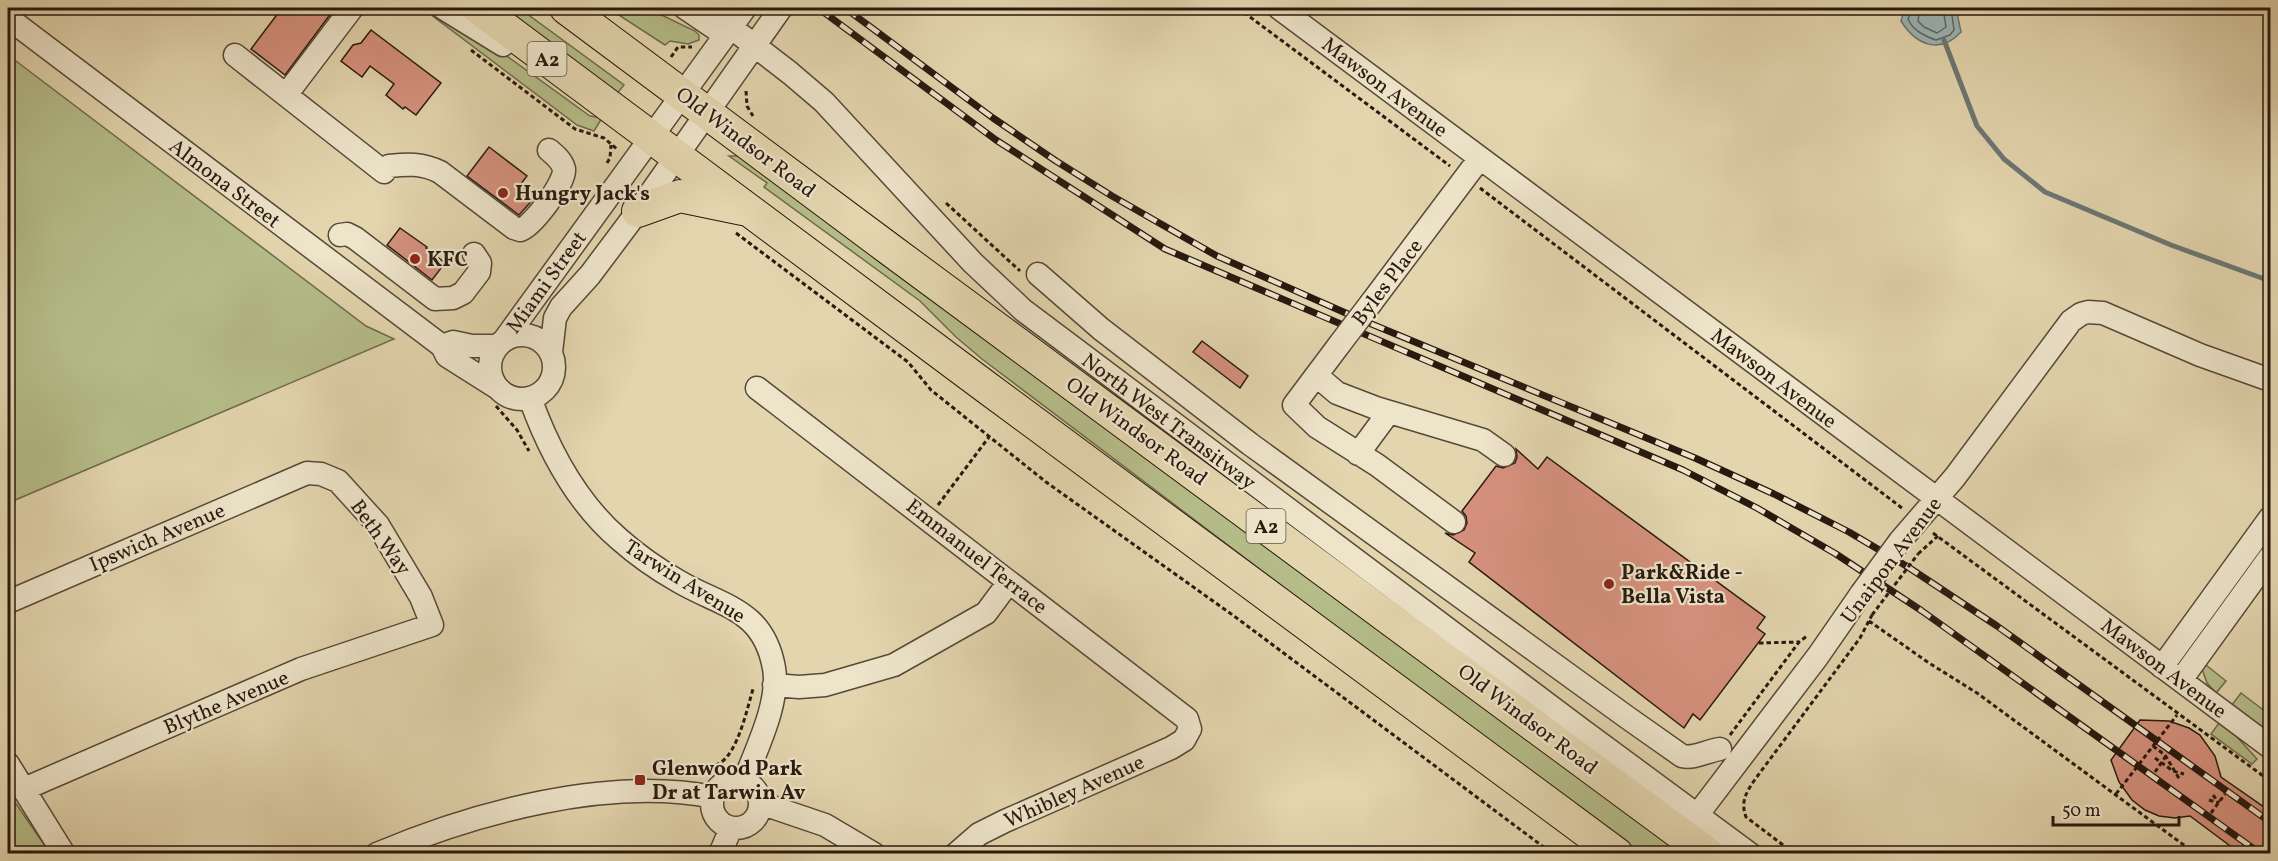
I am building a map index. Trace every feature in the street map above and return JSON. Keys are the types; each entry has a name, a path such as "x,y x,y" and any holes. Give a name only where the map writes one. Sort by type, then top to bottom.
{"highway":[{"name":"A2","path":"478,8 664,146 740,220 1617,854"},
{"name":"Old Windsor Road","path":"566,8 1708,854"},
{"path":"638,212 680,196 740,220"}],"street":[{"path":"286,95 352,8"},
{"name":"North West Transitway","path":"685,8 728,31 824,102 973,263 1023,310 1750,854"},
{"name":"North West Transitway","path":"706,8 728,31"},
{"path":"664,146 694,104 728,31 745,8"},
{"path":"694,104 752,49 782,8"},
{"name":"Mawson Avenue","path":"1279,8 2271,747"},
{"path":"435,11 505,46 513,49 534,49"},
{"name":"Almona Street","path":"8,18 442,346 447,356 496,387"},
{"path":"235,55 387,169 414,163 428,166 440,172 514,228 520,230 530,225 564,177 564,167 549,150"},
{"name":"Miami Street","path":"501,342 664,146 694,104"},
{"name":"Miami Street","path":"551,352 555,318 638,212 664,146"},
{"name":"Byles Place","path":"1359,454 1317,427 1294,405 1480,158"},
{"path":"340,235 347,234 355,238 430,296 441,299 453,298 463,293 474,279 479,272 480,263 474,254"},
{"path":"1038,274 1101,329 1250,444 1682,756 1692,758 1706,751 1720,749"},
{"name":"Unaipon Avenue","path":"1698,814 1862,594 1909,547 1937,498 2071,321 2088,312 2103,313 2200,355 2271,380"},
{"path":"442,346 453,342 472,346 501,342 524,334 534,337 544,343 551,352 554,363 549,385 530,398 511,398 496,387 489,367 491,356 501,342"},
{"path":"1317,376 1337,393 1389,412 1483,440 1504,455"},
{"name":"Emmanuel Terrace","path":"757,388 1178,711 1187,719 1190,729"},
{"name":"Tarwin Avenue","path":"530,398 550,447 575,490 620,540 652,566 680,583 735,608 764,638 772,662 774,685 769,712 744,782"},
{"path":"1389,412 1359,454 1454,522"},
{"name":"Ipswich Avenue","path":"8,602 307,473"},
{"name":"Beth Way","path":"307,473 321,474 338,481 378,525 422,597 432,625"},
{"path":"2162,667 2271,518"},
{"path":"2181,680 2271,557"},
{"path":"774,685 799,687 825,685 894,665 986,613 1009,582"},
{"name":"Blythe Avenue","path":"24,789 301,669 432,625"},
{"name":"Whibley Avenue","path":"956,854 979,834 1005,821 1171,748 1185,740 1190,729"},
{"path":"8,764 64,854"},
{"path":"729,781 744,782 756,790 760,803 757,817 746,826 731,828 718,820 714,813 713,797 717,790 729,781"},
{"path":"377,854 451,825 540,803 588,795 635,792 691,792 713,797"},
{"path":"760,803 816,822 874,854"},
{"path":"720,854 731,828"}],"path":[{"path":"417,8 435,11"},
{"path":"1238,8 1895,502"},
{"path":"471,50 575,129 604,138 618,150"},
{"path":"751,83 746,91 747,106 759,125"},
{"path":"740,220 908,362 932,390 1046,482 1234,616 1553,854"},
{"path":"935,524 945,512 938,506 989,437"},
{"path":"1795,854 1746,817 1742,808 1744,797 1860,638 1909,547 1938,536 2271,781"},
{"path":"1869,621 1977,693 2196,854"},
{"path":"1720,749 1799,642 1759,643"},
{"path":"2116,794 2177,714"},
{"path":"2153,746 2165,755 2180,780"},
{"path":"2155,772 2168,753"},
{"path":"2161,763 2155,758 2174,771 2184,774"},
{"path":"2211,813 2225,794"},
{"path":"2213,795 2218,802"},
{"path":"2209,801 2218,802"}],"green space":[{"path":"422,8 431,8 479,36 590,116 602,118 594,131 577,125"},
{"path":"500,8 519,8 624,85 616,95"},
{"path":"608,8 647,8 695,31 699,35 699,40 688,44 670,41 665,45"},
{"path":"8,55 366,326 394,339 8,503"},
{"path":"729,156 742,156 1681,853 1635,853 982,359 920,301 764,187 767,183"},
{"path":"2206,665 2226,681 2216,693 2207,683 2202,669"},
{"path":"2241,693 2270,715 2270,732 2231,706"},
{"path":"2219,723 2237,737 2257,759 2252,764 2211,734"},
{"path":"8,792 50,853 8,853"}],"water":[{"path":"1909,8 1956,8 1961,32 1953,39 1937,45 1921,41 1901,21 1903,14"}],"building":[{"path":"282,8 335,8 285,75 251,49"},
{"path":"371,30 441,83 416,115 405,107 403,109 386,95 394,84 370,66 362,77 341,61 353,45 361,43"},
{"name":"Hungry Jack's","path":"489,147 527,176 520,185 535,197 519,215 467,176"},
{"name":"KFC","path":"400,228 445,263 432,280 387,245"},
{"path":"1202,341 1248,376 1240,388 1193,352"},
{"name":"Park&Ride - Bella Vista","path":"1516,449 1538,469 1547,457 1765,617 1757,628 1765,634 1700,720 1693,714 1684,728 1469,562 1475,553 1445,533 1453,535 1464,530 1467,523 1462,511 1496,466 1503,468 1515,463"},
{"path":"2140,720 2169,721 2189,728 2200,735 2215,756 2221,777 2271,812 2271,854 2241,854 2190,816 2175,818 2159,816 2145,810 2132,800 2119,782 2111,760"}],"waterway":[{"path":"1944,40 1977,126 2004,159 2045,192 2171,245 2270,281"}],"railway":[{"path":"818,8 996,140 1165,249 1683,470 1757,508 1836,554 1922,611 2261,854"},
{"path":"845,8 993,118 1056,161 1217,256 1357,318 1695,458 1849,532 1908,567 1997,626 2270,822"}],"place":[{"name":"Hungry Jack's","path":"503,193"},
{"name":"KFC","path":"415,259"},
{"name":"Park&Ride - Bella Vista","path":"1609,584"},
{"name":"Glenwood Park Dr at Tarwin Av","path":"640,780"}]}
